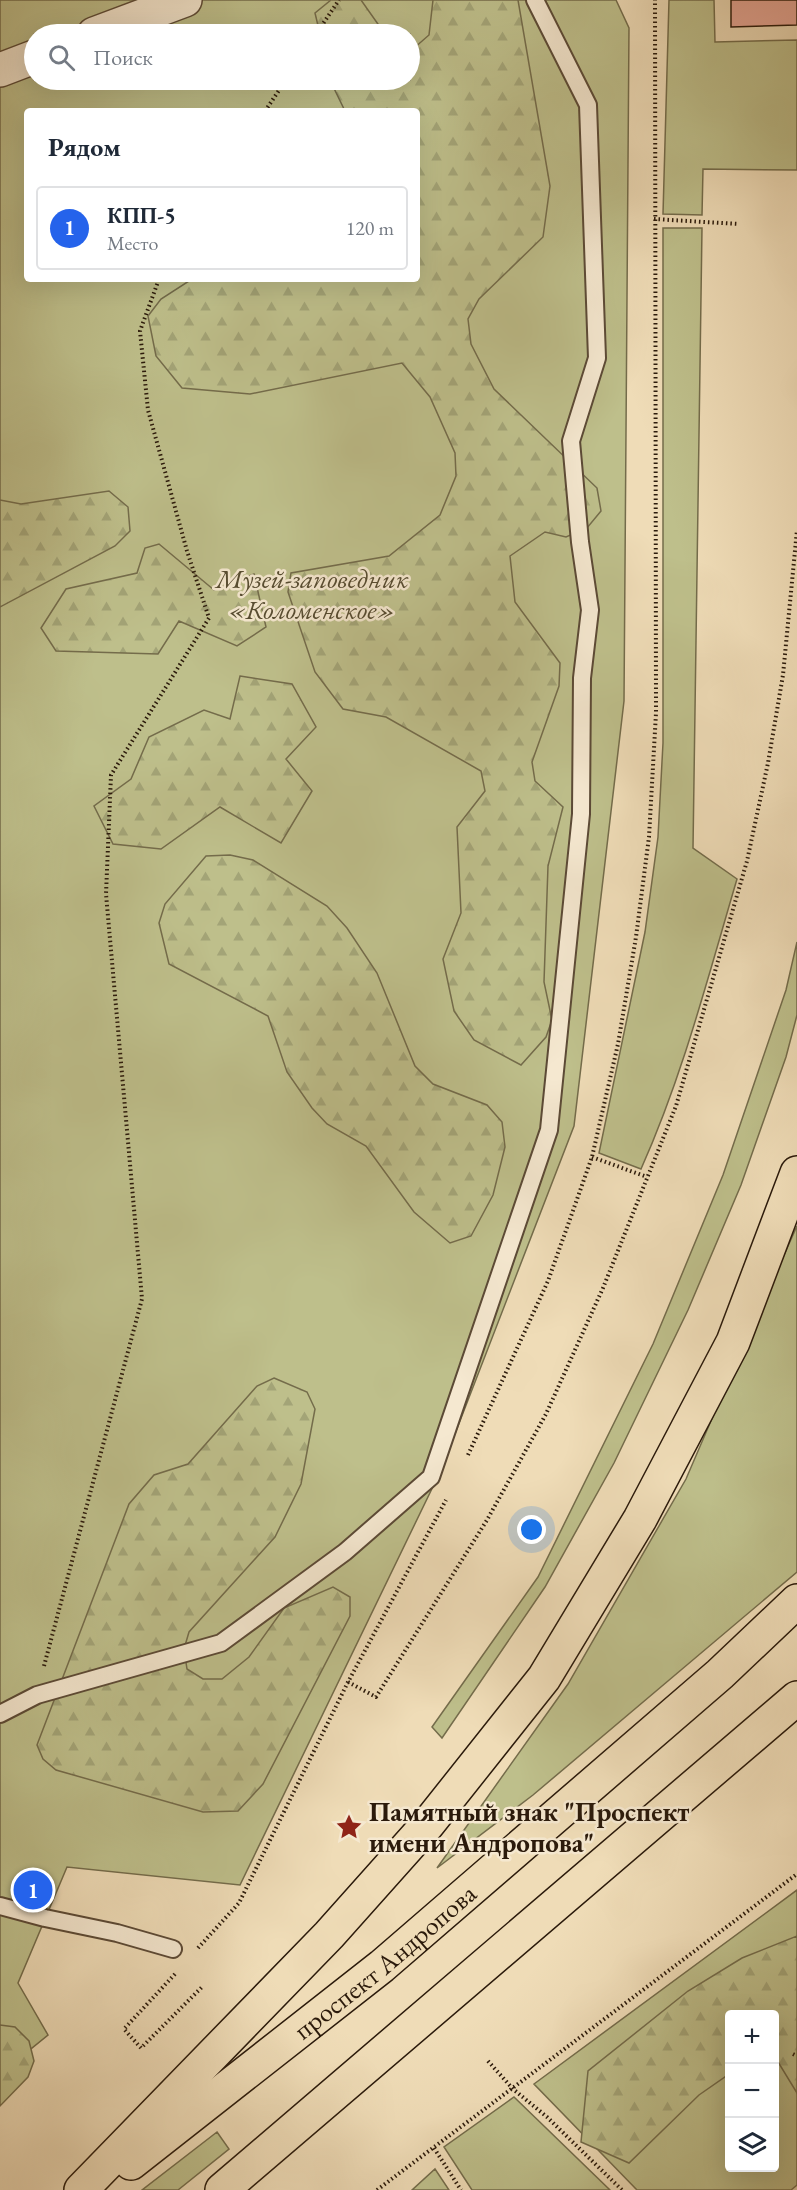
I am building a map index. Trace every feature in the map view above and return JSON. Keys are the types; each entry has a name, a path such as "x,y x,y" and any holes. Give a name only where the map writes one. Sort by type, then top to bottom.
{"main road":[{"path":"81,2190 329,1935 428,1824 543,1678 640,1519 733,1342 797,1173"},
{"name":"проспект Андропова","path":"96,2190 382,1966 720,1674 797,1601"},
{"path":"222,2190 797,1698"}],"street":[{"path":"121,24 185,0"},
{"path":"0,70 24,61"}],"lane":[{"path":"0,1714 36,1695 221,1643 345,1552 430,1477 549,1130 581,814 582,678 590,610 580,542 571,441 597,358 588,105 535,0"},
{"path":"0,1906 117,1933 173,1949"}],"path":[{"path":"323,24 339,0"},
{"path":"466,1459 548,1281 592,1157 618,1044 636,937 650,826 656,713 655,0"},
{"path":"267,108 279,90"},
{"path":"654,219 739,224"},
{"path":"36,1695 142,1299 106,894 111,775 209,618 187,551 148,410 140,331 158,282"},
{"path":"348,1682 376,1697 487,1520 546,1414 603,1288 676,1106 747,861 768,763 783,675 797,530"},
{"path":"592,1157 647,1177"},
{"path":"193,1954 239,1903 348,1682 451,1490"},
{"path":"377,2190 797,1874"},
{"path":"178,1971 124,2030 141,2048 203,1986"},
{"path":"488,2061 513,2089 547,2116 622,2190"},
{"path":"434,2148 460,2190"}],"green space":[{"name":"Музей-заповедник «Коломенское»","path":"0,0 616,0 629,28 624,701 574,1126 441,1470 240,1885 67,1867 18,1983 48,2035 0,2074"},
{"path":"331,0 361,0 378,24 318,24 315,13"},
{"path":"433,0 518,0 550,186 543,237 479,299 468,319 471,344 494,389 597,488 601,511 587,528 566,537 545,532 510,556 515,602 560,663 559,686 532,762 535,781 563,807 548,866 544,982 552,1020 546,1037 521,1065 474,1040 454,1011 443,959 461,913 457,827 485,791 481,771 386,717 343,709 315,672 288,592 291,573 389,556 440,515 456,476 455,453 430,397 402,363 250,394 182,388 156,356 148,316 161,299 187,282 420,282 420,108 344,108 335,90 420,90 420,43 429,35"},
{"path":"669,0 714,0 715,42 797,40 797,170 703,169 702,215 663,214"},
{"path":"663,228 702,228 693,848 737,879 682,1062 641,1169 599,1153 645,932 658,837 663,743"},
{"path":"109,491 128,507 130,531 115,546 0,607 0,500 21,504"},
{"path":"159,544 214,590 254,574 266,627 237,646 179,621 158,654 56,651 41,628 66,589 137,573 145,548"},
{"path":"240,676 292,684 316,727 286,759 312,791 281,843 220,807 161,849 113,844 94,806 131,779 149,737 204,710 230,719"},
{"path":"230,855 253,860 327,906 347,928 377,973 415,1066 433,1084 487,1105 502,1122 505,1147 493,1195 471,1236 450,1243 414,1212 366,1146 327,1124 312,1108 287,1072 268,1016 169,964 159,923 165,904 206,856"},
{"path":"797,942 797,1015 786,1057 741,1185 688,1310 614,1463 545,1587 442,1738 432,1727 538,1577 653,1344 723,1175 786,990"},
{"path":"797,1226 797,1572 533,1795 437,1868 568,1684 686,1479"},
{"path":"274,1378 307,1392 315,1409 301,1484 275,1537 189,1632 184,1649 187,1669 203,1679 222,1679 249,1657 284,1608 333,1587 350,1597 350,1616 263,1784 238,1811 203,1812 56,1770 43,1759 37,1745 129,1504 154,1475 188,1464 257,1386"},
{"path":"797,1890 797,2185 791,2190 637,2190 534,2084"},
{"path":"797,1936 797,2093 779,2064 779,2010 725,2010 725,2077 699,2095 629,2163 581,2142 588,2071 688,1991 742,1958"},
{"path":"0,2025 15,2027 29,2041 34,2061 28,2077 0,2106"},
{"path":"514,2097 610,2190 472,2190 444,2147"},
{"path":"217,2132 229,2149 178,2190 142,2190"},
{"path":"435,2169 449,2190 412,2190"}],"building":[{"path":"731,0 797,0 797,25 731,27"},
{"path":"25,1876 45,1880 41,1904 21,1901"}],"place":[{"name":"Памятный знак \"Проспект имени Андропова\"","path":"349,1827"},
{"name":"КПП-5","path":"33,1890"}]}
